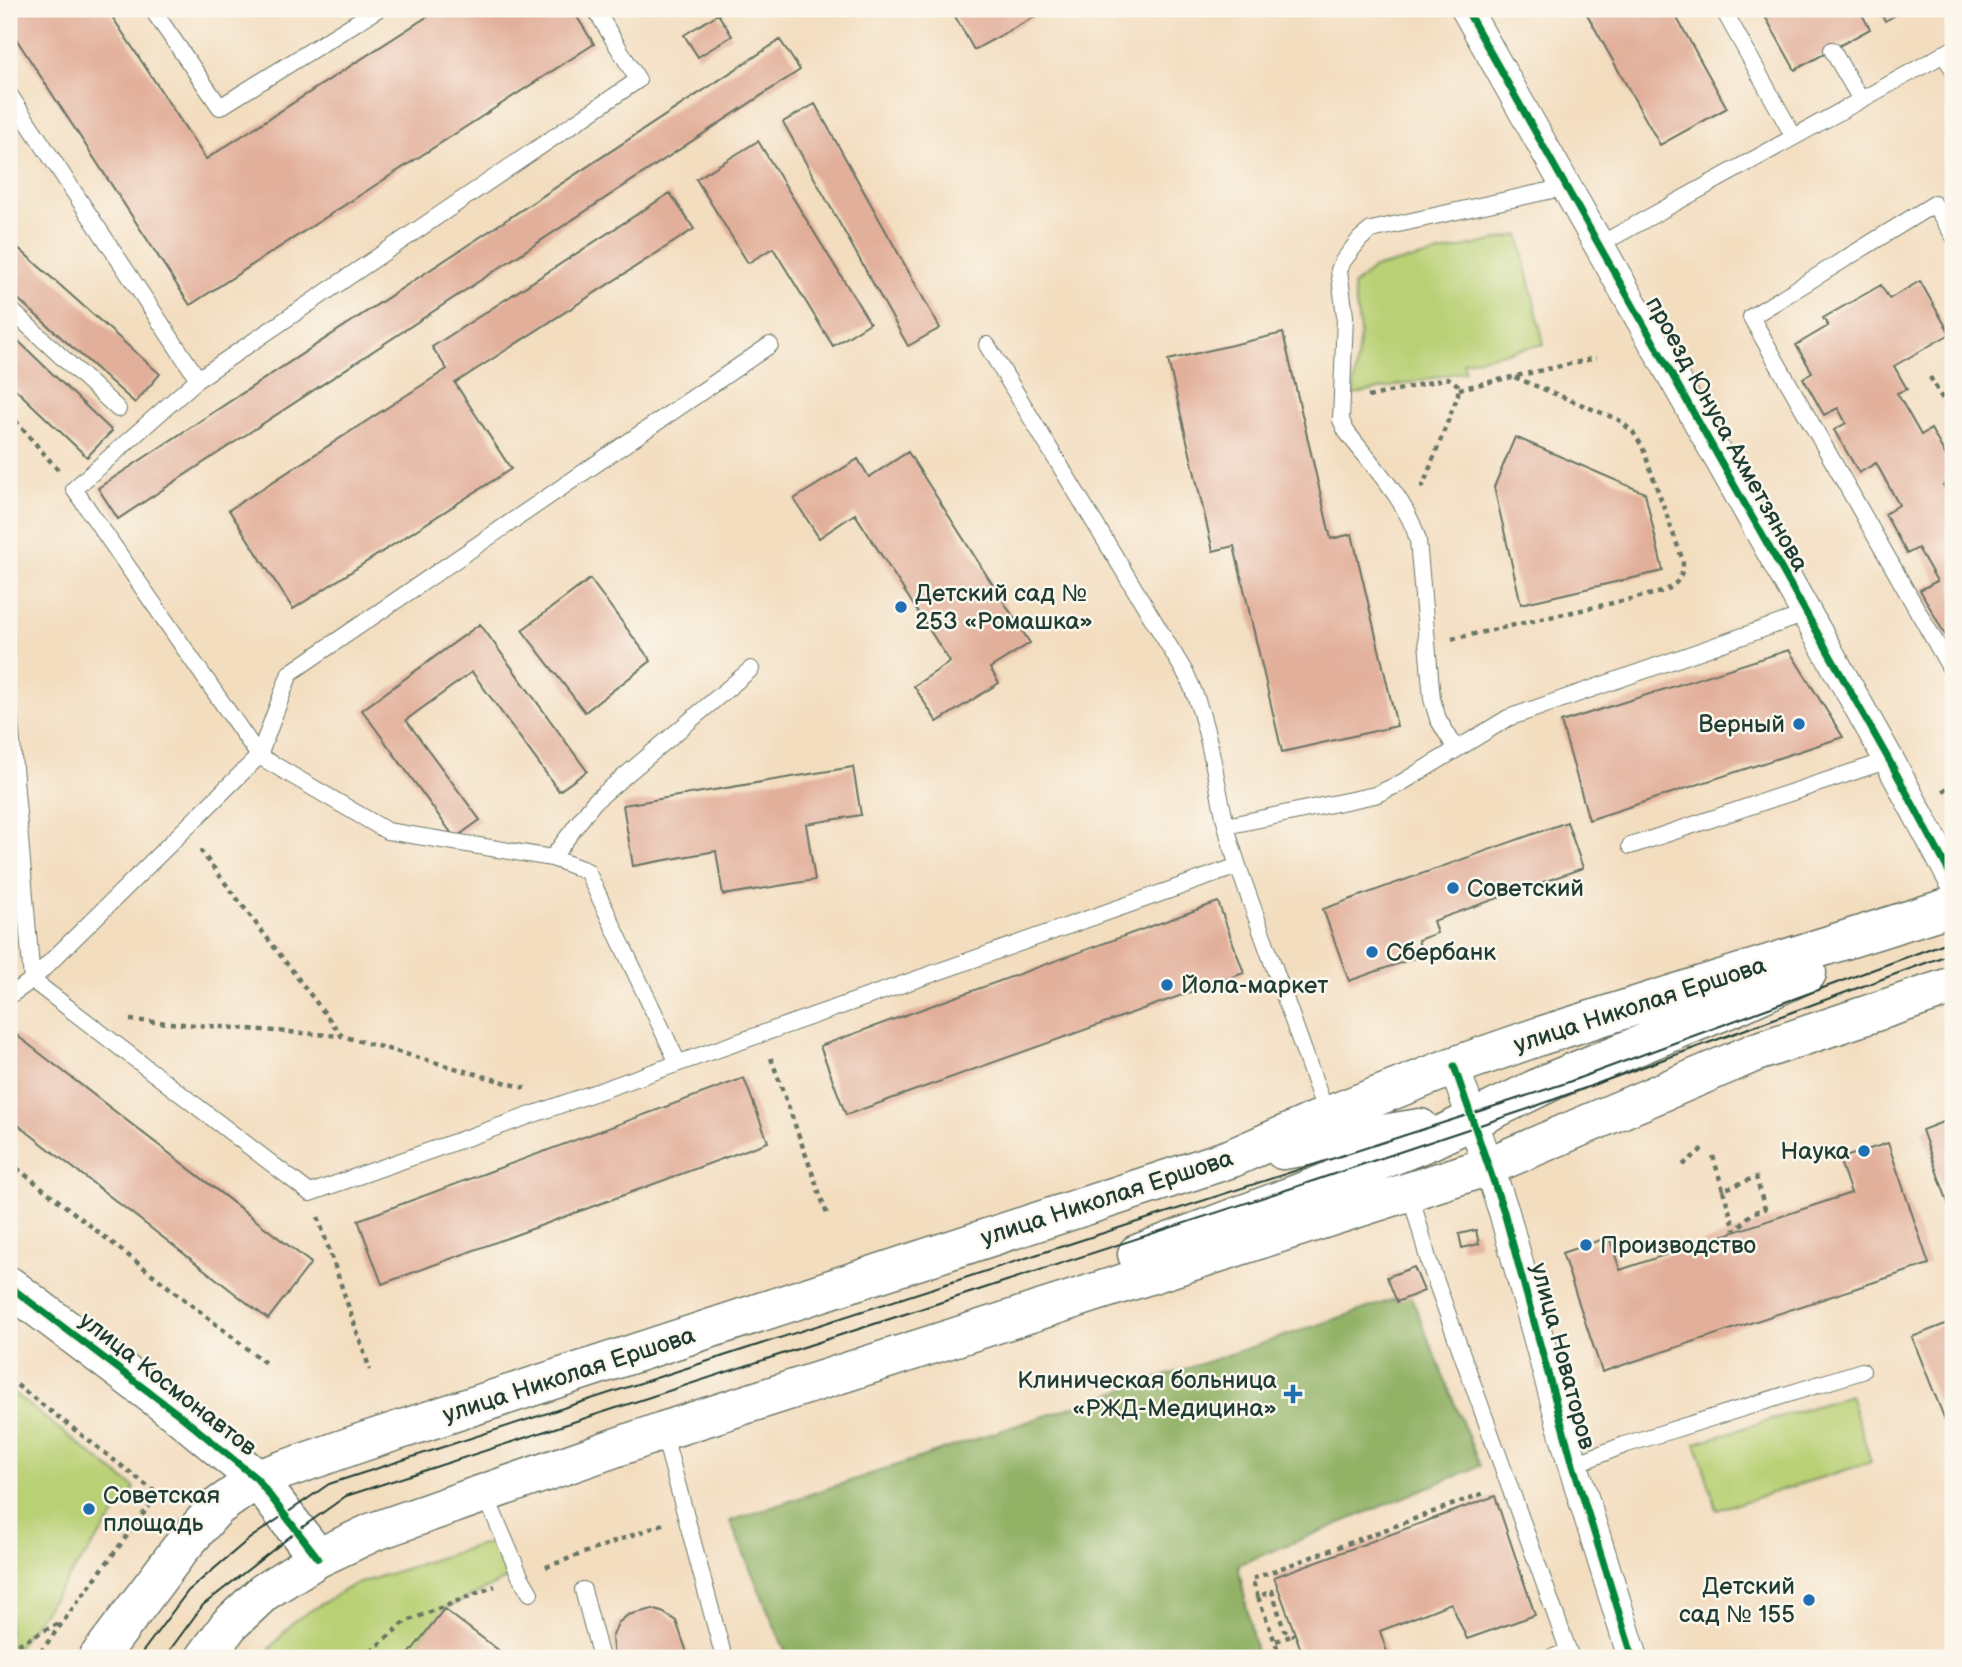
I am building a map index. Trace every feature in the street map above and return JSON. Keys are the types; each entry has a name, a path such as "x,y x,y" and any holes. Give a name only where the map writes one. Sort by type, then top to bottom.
{"main road":[{"name":"улица Николая Ершова","path":"98,1658 180,1549 207,1518 216,1508 257,1479 363,1441 1232,1158 1327,1115 1454,1066 1953,907"},
{"path":"663,1431 1318,1186 1429,1141 1554,1080 1733,1007 1953,907"},
{"path":"1232,1158 1528,1109 1755,1052 1953,986"},
{"path":"205,1658 229,1625 264,1592 318,1558 373,1532 663,1431 1489,1166 1755,1052"},
{"name":"улица Космонавтов","path":"9,1286 182,1417 257,1479 318,1558"}],"street":[{"name":"проезд Юнуса Ахметзянова","path":"1466,9 1889,760 1953,879"},
{"name":"улица Новаторов","path":"1454,1066 1504,1212 1573,1465 1633,1658"}],"lane":[{"path":"152,9 220,107 378,9"},
{"path":"595,9 638,80 198,379 74,489 259,756 387,831 552,858 587,871 678,1063"},
{"path":"1723,9 1794,137"},
{"path":"1832,50 1861,100"},
{"path":"1599,245 1948,51 1953,69"},
{"path":"9,94 198,379"},
{"path":"1456,749 1435,713 1418,540 1411,518 1342,425 1340,403 1345,316 1338,275 1343,261 1363,236 1377,229 1566,187"},
{"path":"1953,235 1934,204 1751,317 1953,673"},
{"path":"9,308 118,409"},
{"path":"9,996 32,980 259,756 290,673 770,345"},
{"path":"987,345 1191,684 1202,714 1226,826 1238,866 1327,1115"},
{"path":"1226,826 1375,795 1401,783 1508,718 1806,614"},
{"path":"552,858 594,802 751,669"},
{"path":"9,708 32,980 310,1193 1238,866"},
{"path":"1630,846 1889,760"},
{"path":"1410,1192 1429,1262 1570,1655 1550,1658"},
{"path":"1573,1465 1624,1445 1862,1371"},
{"path":"663,1431 724,1658"},
{"path":"484,1492 530,1593"},
{"path":"583,1590 601,1658"}],"path":[{"path":"1459,389 1596,358"},
{"path":"1427,645 1662,592 1672,588 1681,577 1683,561 1642,446 1633,432 1619,420 1514,377"},
{"path":"1930,377 1953,417"},
{"path":"1340,403 1448,378 1456,382 1459,389 1411,518"},
{"path":"9,414 74,489"},
{"path":"1943,792 1953,785"},
{"path":"184,830 342,1036"},
{"path":"81,1017 342,1036 570,1101"},
{"path":"762,1034 828,1217"},
{"path":"1682,1165 1706,1146"},
{"path":"1713,1156 1723,1189 1736,1231 1752,1213 1765,1209 1756,1177 1723,1189"},
{"path":"9,1162 268,1365"},
{"path":"310,1193 370,1370"},
{"path":"9,1378 158,1494 36,1658"},
{"path":"1281,1658 1252,1578 1495,1489"},
{"path":"1258,1597 1272,1591 1284,1630 1294,1635 1276,1641"},
{"path":"9,1649 64,1621"}],"green space":[{"path":"1519,235 1544,344 1463,362 1465,371 1353,395 1360,332 1353,286 1374,268"},
{"path":"1410,1294 1480,1466 1238,1565 1257,1658 788,1658 730,1521"},
{"path":"9,1390 135,1488 9,1658"},
{"path":"1850,1395 1871,1462 1717,1510 1696,1443"},
{"path":"499,1542 512,1576 445,1609 406,1658 262,1658 294,1621 351,1586 479,1545"}],"building":[{"path":"9,9 107,9 206,159 439,9 572,9 594,44 190,305 9,28"},
{"path":"951,9 1049,9 974,50"},
{"path":"1584,9 1672,9 1727,108 1660,145"},
{"path":"1761,9 1859,9 1870,29 1795,70"},
{"path":"1878,9 1906,9 1885,21"},
{"path":"718,14 732,36 698,57 684,35"},
{"path":"780,40 800,70 118,519 98,488"},
{"path":"815,104 940,328 908,346 783,122"},
{"path":"758,141 870,323 833,346 773,248 748,263 696,179"},
{"path":"670,193 694,229 455,383 511,469 293,609 229,510 447,369 432,347"},
{"path":"9,234 16,246 160,374 135,403 9,291"},
{"path":"1920,281 1950,334 1894,366 1907,389 1897,393 1921,435 1931,429 1953,468 1953,480 1943,485 1953,503 1953,649 1920,590 1937,581 1918,548 1907,554 1885,514 1899,505 1876,463 1859,473 1834,430 1846,423 1838,408 1824,415 1803,378 1812,372 1796,345 1828,326 1823,318 1881,285 1889,299"},
{"path":"9,332 112,431 87,457 9,383"},
{"path":"1283,333 1331,539 1352,534 1397,726 1282,752 1234,546 1213,551 1168,360"},
{"path":"1515,437 1645,493 1663,571 1521,604 1494,487"},
{"path":"908,452 1030,643 990,668 999,683 937,722 914,686 950,662 855,514 819,538 794,499 858,459 869,477"},
{"path":"590,579 651,661 585,712 522,630"},
{"path":"480,624 587,771 559,791 472,672 406,720 480,820 455,838 362,710"},
{"path":"1789,650 1843,737 1589,820 1561,722"},
{"path":"853,767 861,815 806,824 815,880 723,895 716,851 633,866 623,805"},
{"name":"Советский","path":"1567,822 1583,868 1433,921 1437,933 1418,940 1423,955 1349,981 1323,909"},
{"path":"1218,902 1244,973 846,1115 820,1046"},
{"path":"15,1034 311,1263 268,1319 9,1118 9,1042"},
{"path":"744,1078 768,1142 382,1284 358,1220"},
{"path":"1953,1118 1953,1217 1922,1130"},
{"path":"1888,1143 1929,1264 1602,1372 1562,1253 1609,1237 1620,1270 1851,1193 1839,1159"},
{"path":"1476,1230 1479,1244 1462,1248 1459,1234"},
{"path":"1414,1267 1424,1291 1397,1302 1387,1277"},
{"path":"1953,1321 1953,1440 1912,1337"},
{"path":"1495,1496 1535,1615 1467,1639 1451,1603 1380,1631 1389,1658 1304,1658 1274,1577"},
{"path":"444,1609 509,1658 406,1658"},
{"path":"653,1609 676,1621 689,1658 614,1658 612,1638 618,1623 628,1615"}],"tram line":[{"path":"138,1658 188,1591 249,1539 329,1484 1563,1084 1953,940"},
{"path":"164,1658 203,1605 346,1496 1528,1109 1953,953"}],"cycle path":[{"path":"1466,9 1889,760 1953,879"},
{"path":"1454,1066 1504,1212 1573,1465 1633,1658"},
{"path":"9,1286 182,1417 257,1479 318,1558"}],"place":[{"name":"Детский сад № 253 «Ромашка»","path":"901,607"},
{"name":"Верный","path":"1799,724"},
{"name":"Советский","path":"1453,888"},
{"name":"Сбербанк","path":"1372,952"},
{"name":"Йола-маркет","path":"1167,985"},
{"name":"Наука","path":"1864,1151"},
{"name":"Производство","path":"1586,1245"},
{"name":"Клиническая больница «РЖД-Медицина»","path":"1293,1394"},
{"name":"Советская площадь","path":"89,1509"},
{"name":"Детский сад № 155","path":"1809,1600"}]}
